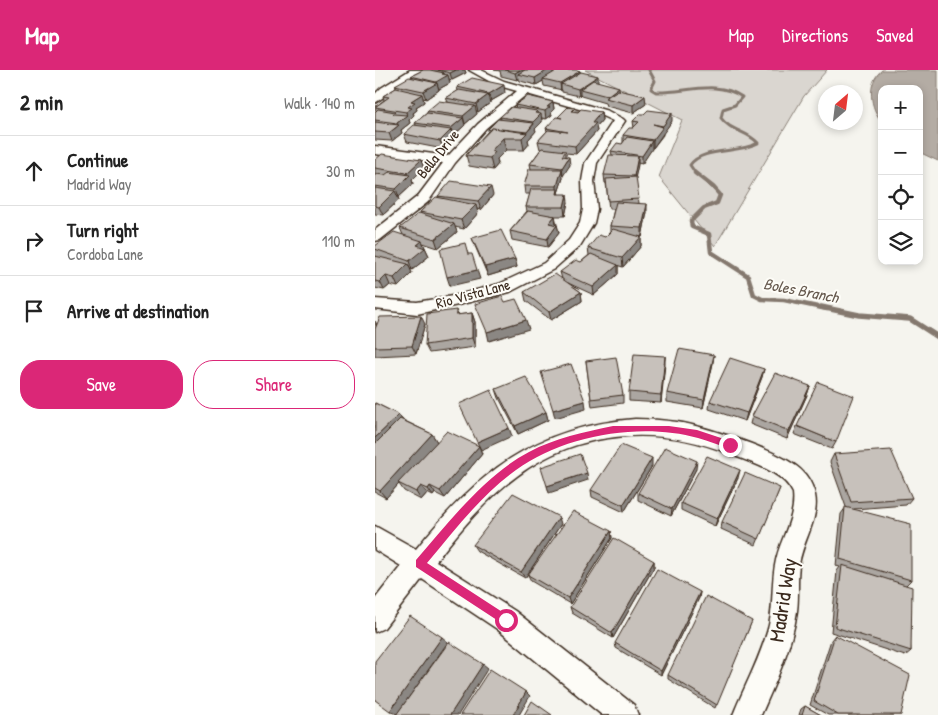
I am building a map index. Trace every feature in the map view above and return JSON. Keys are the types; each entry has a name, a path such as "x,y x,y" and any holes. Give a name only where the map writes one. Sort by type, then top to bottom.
{"street":[{"path":"375,100 385,90 417,70"},
{"path":"474,70 500,83 525,90"},
{"name":"Rio Vista Lane","path":"375,304 417,308 504,288 549,266 575,243 587,223 590,209 588,181 591,163 619,121 604,113 525,90"},
{"name":"Bella Drive","path":"375,237 423,199 451,160 481,126 525,90"},
{"path":"375,150 451,160"},
{"path":"375,619 464,511 512,468 547,448 583,435 613,429 640,428 669,429 697,434 730,445 780,466 801,482"},
{"name":"Madrid Way","path":"747,715 773,656 780,631 784,610 788,560 804,509 805,496 801,482"},
{"path":"375,537 506,620 624,715"}],"shaded area":[{"path":"585,70 827,70 804,96 715,246 659,177 682,120"},
{"path":"882,70 938,70 938,161 923,154 923,85 878,85 878,116 871,96 877,75"}],"building":[{"path":"423,70 448,75 436,82 411,76"},
{"path":"438,70 456,70 450,73"},
{"path":"505,70 520,70 515,73"},
{"path":"525,70 548,70 535,78 518,74"},
{"path":"558,70 580,71 560,83 543,79"},
{"path":"581,72 598,76 578,89 561,84"},
{"path":"409,77 437,83 423,91 395,85"},
{"path":"472,78 504,85 489,94 457,87"},
{"path":"593,80 619,87 607,96 580,89"},
{"path":"396,88 422,94 411,101 415,102 408,107 412,108 406,112 375,107 389,97 383,96"},
{"path":"459,90 488,95 476,104 446,98"},
{"path":"618,90 645,96 633,105 605,98"},
{"path":"528,96 553,102 545,111 515,105"},
{"path":"439,101 475,106 463,116 427,111"},
{"path":"511,107 537,111 535,113 541,114 533,122 500,117"},
{"path":"568,107 575,108 572,111 578,112 581,109 601,112 592,123 596,123 575,146 538,141 548,130 568,132 546,128 556,117 562,118 558,117"},
{"path":"378,109 395,112 393,114 407,115 397,123 375,120 375,112"},
{"path":"648,110 672,113 663,126 653,124 663,127 653,140 623,135 629,128 633,128 639,122 633,121 640,114 644,114"},
{"path":"427,113 463,118 451,128 415,123"},
{"path":"498,119 534,123 527,132 488,129"},
{"path":"375,122 399,125 389,133 375,132"},
{"path":"414,125 451,130 440,141 404,134"},
{"path":"492,128 527,133 522,138 503,138 491,151 495,152 490,158 466,155"},
{"path":"627,137 652,141 642,156 611,151 617,143 622,144"},
{"path":"542,148 566,151 562,156 569,157 562,168 530,164"},
{"path":"382,154 421,160 407,173 375,168 375,160"},
{"path":"609,155 638,156 634,176 604,175"},
{"path":"529,169 562,169 557,186 524,186"},
{"path":"389,172 410,175 396,189 375,186 375,174 385,175"},
{"path":"636,177 639,199 608,201 606,179"},
{"path":"451,181 491,187 478,201 438,196"},
{"path":"375,188 395,191 379,207 375,206"},
{"path":"531,189 558,189 557,194 567,194 564,207 526,207"},
{"path":"436,197 476,205 461,220 420,212"},
{"path":"616,202 647,204 642,228 610,226"},
{"path":"528,211 555,216 549,223 557,225 547,239 510,231"},
{"path":"419,213 454,224 435,239 400,228"},
{"path":"613,229 641,237 622,258 588,248 599,235 605,237"},
{"path":"501,230 515,259 485,267 472,238"},
{"path":"394,232 422,241 417,245 425,248 409,261 375,249 375,246"},
{"path":"465,243 468,254 472,254 477,270 447,277 440,249"},
{"path":"591,254 618,265 593,287 560,272 576,260 581,262"},
{"path":"375,256 408,264 394,278 386,276 380,282 375,281"},
{"path":"555,274 581,292 549,312 524,292"},
{"path":"502,296 505,302 516,299 526,320 487,332 475,304"},
{"path":"456,310 456,315 472,313 472,338 425,345 427,314"},
{"path":"421,316 412,346 375,347 375,329 380,317"},
{"path":"679,349 714,355 704,400 667,393"},
{"path":"634,354 665,356 661,395 629,392"},
{"path":"616,357 623,395 591,399 586,361"},
{"path":"730,358 764,369 747,413 710,401"},
{"path":"571,364 585,401 553,410 541,372"},
{"path":"775,373 810,386 789,431 752,416"},
{"path":"526,377 546,412 515,426 496,389"},
{"path":"818,382 854,396 836,442 797,426"},
{"path":"491,390 509,428 477,442 459,404"},
{"path":"375,403 399,415 375,438"},
{"path":"400,419 432,434 380,491 375,488 375,444"},
{"path":"447,431 479,446 440,491 430,486 428,489 421,486 416,492 398,483"},
{"path":"621,445 652,458 623,505 591,490"},
{"path":"665,447 697,461 672,509 638,493"},
{"path":"891,450 912,498 851,502 834,454"},
{"path":"580,454 587,473 547,486 541,467"},
{"path":"707,456 740,470 717,519 681,503"},
{"path":"745,473 780,488 759,539 722,522"},
{"path":"513,493 559,517 521,572 473,545"},
{"path":"845,507 911,524 911,580 840,559"},
{"path":"573,511 611,531 568,598 528,575"},
{"path":"614,538 654,561 612,633 570,607"},
{"path":"842,565 912,587 911,651 835,627"},
{"path":"657,569 700,592 661,671 615,643"},
{"path":"706,596 752,621 717,705 668,675"},
{"path":"410,616 442,637 390,711 375,700 375,661"},
{"path":"835,635 910,675 901,715 838,715 814,701"},
{"path":"449,642 483,664 450,715 396,715"},
{"path":"490,669 526,692 513,715 460,715"},
{"path":"532,701 552,715 524,715"},
{"path":"805,706 821,715 802,715"}],"waterway":[{"name":"Boles Branch","path":"649,70 655,81 651,89 656,92 711,88 722,89 742,97 735,105 723,109 721,118 729,126 758,143 741,149 712,153 696,159 690,165 696,174"},
{"name":"Boles Branch","path":"696,174 720,195 717,203 704,208 691,221 692,227 709,234 711,252 748,276 754,295 762,299 784,300 827,309"},
{"name":"Boles Branch","path":"821,307 859,315 910,319 938,337"}],"route":[{"path":"506,620 420,564 464,511 512,468 532,455 555,445 583,435 613,429 669,429 697,434 730,445"}]}
